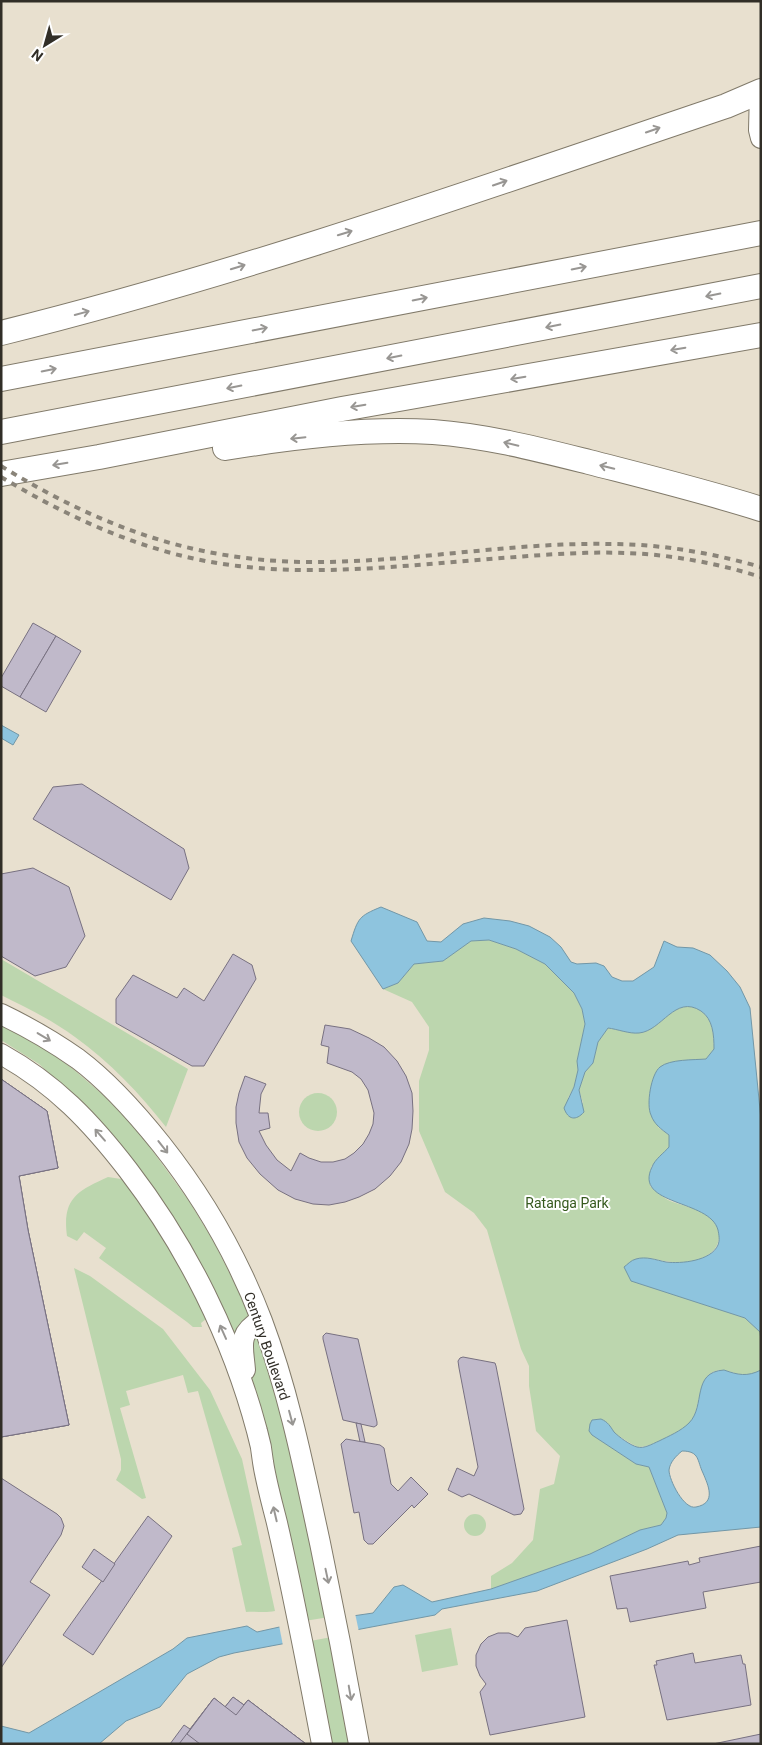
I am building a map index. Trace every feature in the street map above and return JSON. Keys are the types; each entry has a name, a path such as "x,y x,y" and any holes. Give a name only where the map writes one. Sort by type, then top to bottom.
{"highway":[{"path":"1,333 140,297 423,209 738,101 760,91"},
{"path":"1,379 761,233"},
{"path":"1,432 761,286"},
{"path":"1,474 99,457 342,409 761,335"},
{"path":"99,457 144,461 254,443 340,434 360,432 431,432 484,437 701,490 761,509"},
{"path":"701,490 761,500"}],"main road":[{"path":"760,91 760,134"},
{"path":"738,101 760,134"},
{"name":"Century Boulevard","path":"1,1014 46,1038 79,1060 110,1087 140,1118 176,1163 198,1196 238,1269 261,1320 291,1418 309,1489 359,1744"},
{"path":"1,1054 33,1073 84,1116 133,1176 162,1218 202,1288 219,1323 244,1388 257,1431"},
{"path":"261,1320 248,1327 242,1340 245,1374 306,1653 322,1744"}],"green space":[{"name":"Ratanga Park","path":"489,940 516,949 545,964 574,993 582,1009 585,1024 577,1061 578,1070 574,1087 568,1098 583,1103 579,1090 585,1072 593,1063 598,1042 608,1028 635,1033 647,1031 676,1010 684,1007 692,1007 701,1011 708,1018 713,1033 714,1049 706,1059 668,1063 658,1127 669,1135 669,1147 651,1167 650,1186 668,1200 693,1208 709,1216 715,1222 719,1238 716,1247 711,1253 692,1261 670,1262 649,1258 632,1281 745,1318 760,1332 761,1370 751,1375 722,1370 713,1372 704,1381 696,1411 690,1423 677,1432 648,1446 638,1447 617,1435 601,1419 592,1420 592,1435 636,1464 649,1467 667,1513 666,1518 661,1525 640,1530 590,1554 491,1589 491,1576 512,1563 533,1540 540,1489 554,1484 560,1456 536,1431 529,1386 529,1366 521,1349 487,1230 474,1213 445,1192 419,1131 419,1081 429,1050 429,1027 412,1002 383,989 398,983 414,964 443,961 471,941"},
{"path":"1,959 188,1069 166,1127 124,1079 88,1047 48,1020 1,995"},
{"path":"1,1023 47,1050 73,1069 102,1094 136,1128 189,1201 214,1242 238,1290 255,1328 286,1419 352,1744 331,1744 306,1614 266,1428 117,1141 78,1099 39,1064 1,1040"},
{"path":"318,1093 332,1098 337,1112 332,1126 318,1131 304,1126 299,1112 304,1098"},
{"path":"108,1177 121,1179 134,1190 156,1222 207,1314 206,1319 201,1323 202,1327 193,1327 99,1258 106,1248 84,1232 77,1241 67,1236 67,1213 74,1198 88,1187"},
{"path":"74,1268 90,1276 163,1329 210,1390 242,1459 275,1611 246,1612 232,1548 242,1545 198,1391 188,1393 183,1375 126,1391 130,1405 120,1408 146,1498 142,1499 116,1480 121,1470 121,1459"},
{"path":"475,1514 483,1517 486,1525 483,1533 475,1536 467,1533 464,1525 467,1517"},
{"path":"451,1628 458,1665 422,1672 415,1635"}],"water":[{"path":"1,725 19,735 13,745 1,738"},
{"path":"381,907 417,922 427,941 441,942 463,924 484,918 510,921 529,926 550,937 561,947 571,962 577,964 596,963 604,966 612,977 622,981 633,981 654,967 664,941 677,947 693,948 710,955 727,971 740,987 750,1008 761,1120 761,1341 760,1332 745,1318 631,1281 624,1267 632,1260 640,1258 666,1262 695,1260 709,1255 719,1243 718,1230 712,1220 702,1213 662,1196 653,1189 649,1180 653,1164 669,1147 669,1135 656,1124 650,1110 649,1097 654,1076 664,1064 682,1060 706,1059 714,1049 714,1044 712,1028 705,1014 692,1007 684,1007 676,1010 647,1031 635,1033 608,1028 598,1042 593,1063 585,1072 579,1090 584,1112 578,1117 572,1118 564,1108 574,1087 578,1070 577,1061 585,1024 582,1009 574,993 545,964 516,949 489,940 471,941 443,961 414,964 398,983 383,989 351,941 360,919"},
{"path":"724,1370 738,1374 747,1374 761,1370 761,1527 678,1535 647,1549 537,1591 442,1609 435,1615 219,1657 187,1674 160,1707 126,1721 99,1744 1,1744 1,1726 29,1733 173,1649 187,1638 247,1626 257,1632 284,1626 373,1613 394,1587 403,1585 432,1602 491,1589 590,1554 640,1530 661,1525 667,1513 649,1467 636,1464 592,1435 589,1431 590,1424 592,1420 601,1419 616,1434 631,1445 645,1447 651,1445 675,1433 689,1423 697,1408 703,1383 714,1372","holes":["682,1451 688,1451 697,1458 709,1488 707,1502 696,1507 691,1507 682,1499 674,1487 669,1470 674,1459"]}],"pier":[{"path":"355,1613 359,1632 283,1646 279,1625"}],"building":[{"path":"33,623 56,636 20,697 1,686 1,678"},
{"path":"56,636 81,651 46,712 20,697"},
{"path":"82,784 184,849 189,868 171,900 33,819 53,787"},
{"path":"33,868 69,887 85,936 66,967 35,976 1,956 1,874"},
{"path":"233,954 252,965 256,979 204,1066 192,1066 116,1023 116,999 133,975 177,998 184,988 204,1001"},
{"path":"325,1025 350,1029 384,1047 397,1061 406,1076 412,1093 413,1111 409,1144 401,1162 390,1176 375,1189 359,1197 329,1205 313,1204 295,1199 278,1190 260,1174 247,1158 239,1142 236,1123 236,1107 245,1076 266,1084 261,1094 259,1113 268,1113 270,1128 259,1131 277,1160 291,1171 300,1153 321,1162 333,1162 345,1159 363,1144 373,1124 374,1113 368,1090 361,1079 352,1072 327,1063 329,1047 321,1045"},
{"path":"1,1079 47,1111 58,1168 19,1176 28,1230 69,1425 1,1437"},
{"path":"1,1079 47,1111 58,1168 19,1176 28,1230 69,1425 1,1437"},
{"path":"1,1079 47,1111 58,1168 19,1176 28,1230 69,1425 1,1437"},
{"path":"326,1333 358,1339 377,1422 377,1425 374,1427 343,1420 323,1339"},
{"path":"463,1357 495,1363 524,1509 521,1514 514,1515 469,1494 462,1497 448,1490 457,1468 474,1476 478,1467 458,1361"},
{"path":"356,1423 361,1424 365,1442 360,1442"},
{"path":"346,1439 380,1445 384,1448 391,1484 398,1491 411,1477 428,1494 414,1508 412,1505 373,1544 368,1544 364,1540 359,1512 354,1513 341,1444"},
{"path":"1,1478 57,1514 64,1526 61,1535 30,1582 50,1595 1,1668"},
{"path":"148,1516 172,1536 93,1655 63,1635"},
{"path":"761,1546 761,1582 703,1592 706,1608 630,1622 627,1608 617,1609 610,1576 688,1561 689,1565 700,1562 699,1558"},
{"path":"94,1549 115,1564 103,1582 82,1567"},
{"path":"567,1620 585,1717 490,1735 480,1692 486,1684 476,1666 476,1655 481,1644 488,1637 498,1633 509,1633 518,1637 525,1628"},
{"path":"693,1653 695,1663 741,1655 743,1664 745,1664 751,1705 667,1720 654,1665 657,1665 656,1661"},
{"path":"233,1697 244,1705 248,1700 306,1744 170,1744 184,1725 190,1729 214,1698 225,1707"},
{"path":"233,1697 244,1705 248,1700 306,1744 179,1744 214,1698 225,1707"},
{"path":"214,1698 236,1715 248,1700 306,1744 200,1744 187,1734"},
{"path":"761,1734 761,1744 713,1744"}],"railway":[{"path":"1,466 74,506 111,522 148,536 186,547 225,555 266,560 346,561 534,546 629,544 686,550 761,567"},
{"path":"1,477 57,508 115,534 175,554 238,566 273,569 343,570 553,554 609,553 665,556 725,567 761,577"}]}
